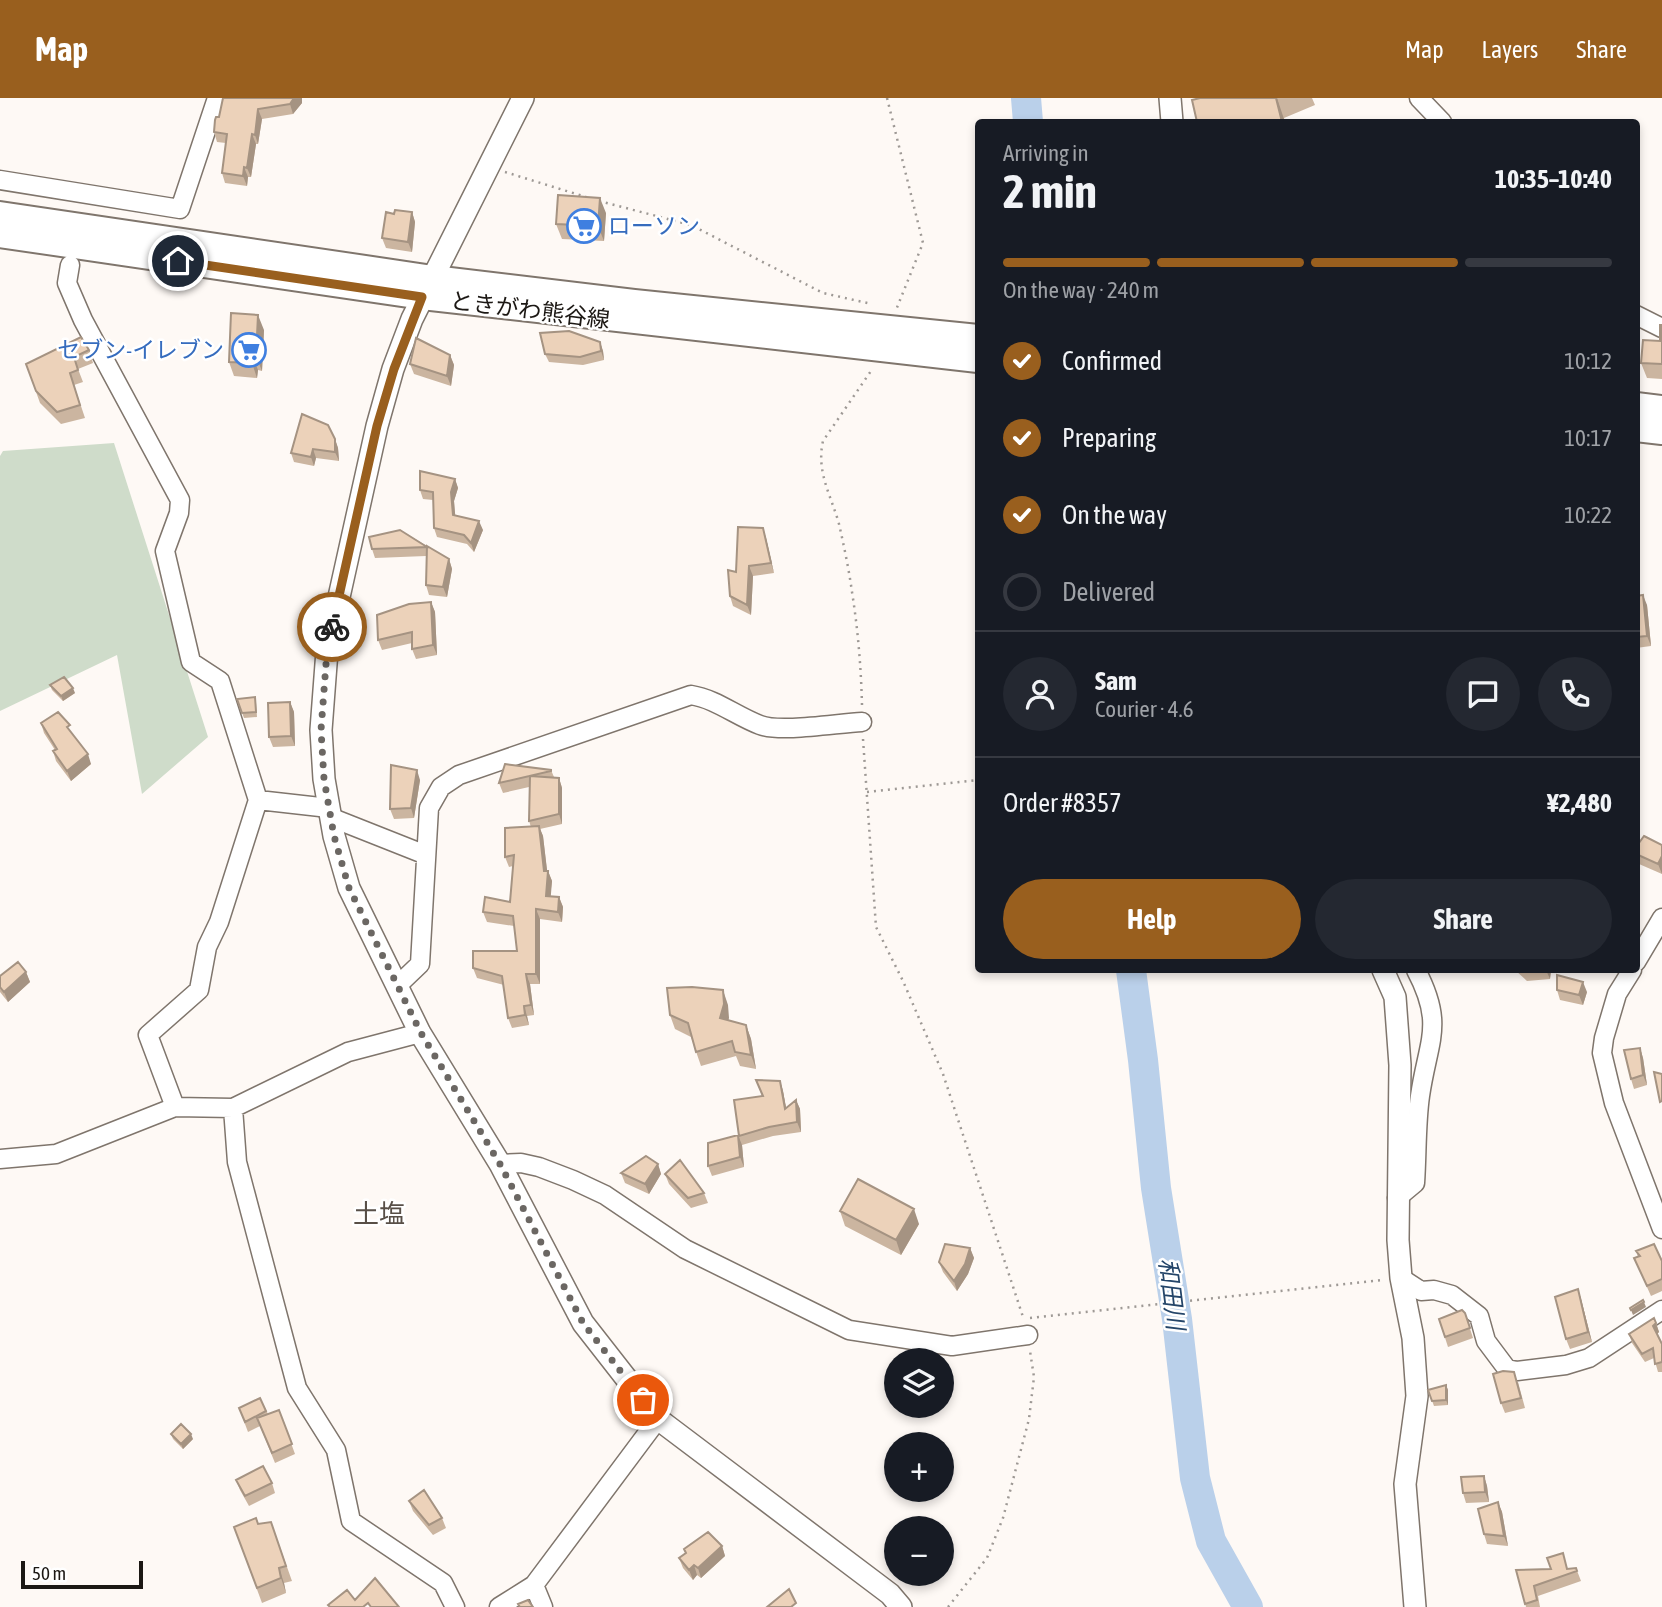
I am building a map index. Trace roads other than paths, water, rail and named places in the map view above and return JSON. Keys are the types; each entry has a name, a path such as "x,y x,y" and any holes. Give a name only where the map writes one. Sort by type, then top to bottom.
{"main road":[{"name":"ときがわ熊谷線","path":"0,214 428,288"},
{"name":"ときがわ熊谷線","path":"0,235 428,288 634,302 975,337"},
{"name":"ときがわ熊谷線","path":"884,328 975,359"},
{"path":"1640,405 1662,408"},
{"path":"1640,429 1662,432"}],"street":[{"path":"0,180 78,200 180,209 217,98"},
{"path":"523,98 428,288 394,369 377,426 327,651 321,730 324,779 330,813 349,888 397,986 421,1033 500,1164 583,1323 658,1419 890,1594 901,1607"},
{"path":"1170,98 1172,119"},
{"path":"1419,98 1433,119"},
{"path":"70,265 67,283 83,320 180,500 179,513 165,551 191,663 220,681 258,800 219,922 206,947 199,990 148,1035 175,1107"},
{"path":"1640,316 1662,328"},
{"path":"397,986 420,964 429,808 441,787 459,775 691,695 705,697 762,726 783,728 862,722"},
{"path":"258,800 330,813 426,855"},
{"path":"1640,955 1662,918"},
{"path":"1384,973 1395,997 1401,1065 1397,1198 1401,1278 1413,1338 1417,1396 1405,1484 1415,1607"},
{"path":"1397,1198 1415,1183 1420,1096 1434,1018 1427,991 1418,973"},
{"path":"1630,973 1617,994 1602,1053 1614,1103 1662,1228"},
{"path":"0,1159 56,1154 175,1107 233,1108 348,1052 421,1033"},
{"path":"233,1108 237,1162 298,1388 336,1450 351,1521 443,1583 455,1607"},
{"path":"500,1164 521,1163 540,1167 605,1195 685,1249 849,1330 952,1346 1028,1335"},
{"path":"1401,1278 1421,1291 1434,1290 1452,1295 1479,1316 1486,1341 1507,1369 1517,1371 1566,1365 1589,1358 1662,1310"},
{"path":"499,1607 534,1585 658,1419"},
{"path":"534,1585 543,1607"}],"waterway":[{"name":"和田川","path":"1026,98 1028,119"},
{"name":"和田川","path":"1131,973 1156,1188 1177,1319 1195,1478 1211,1541 1248,1607"}],"place":[{"name":"ローソン","path":"584,226"},
{"name":"セブン-イレブン","path":"249,350"}],"district":[{"name":"土塩","path":"379,1214"}]}
